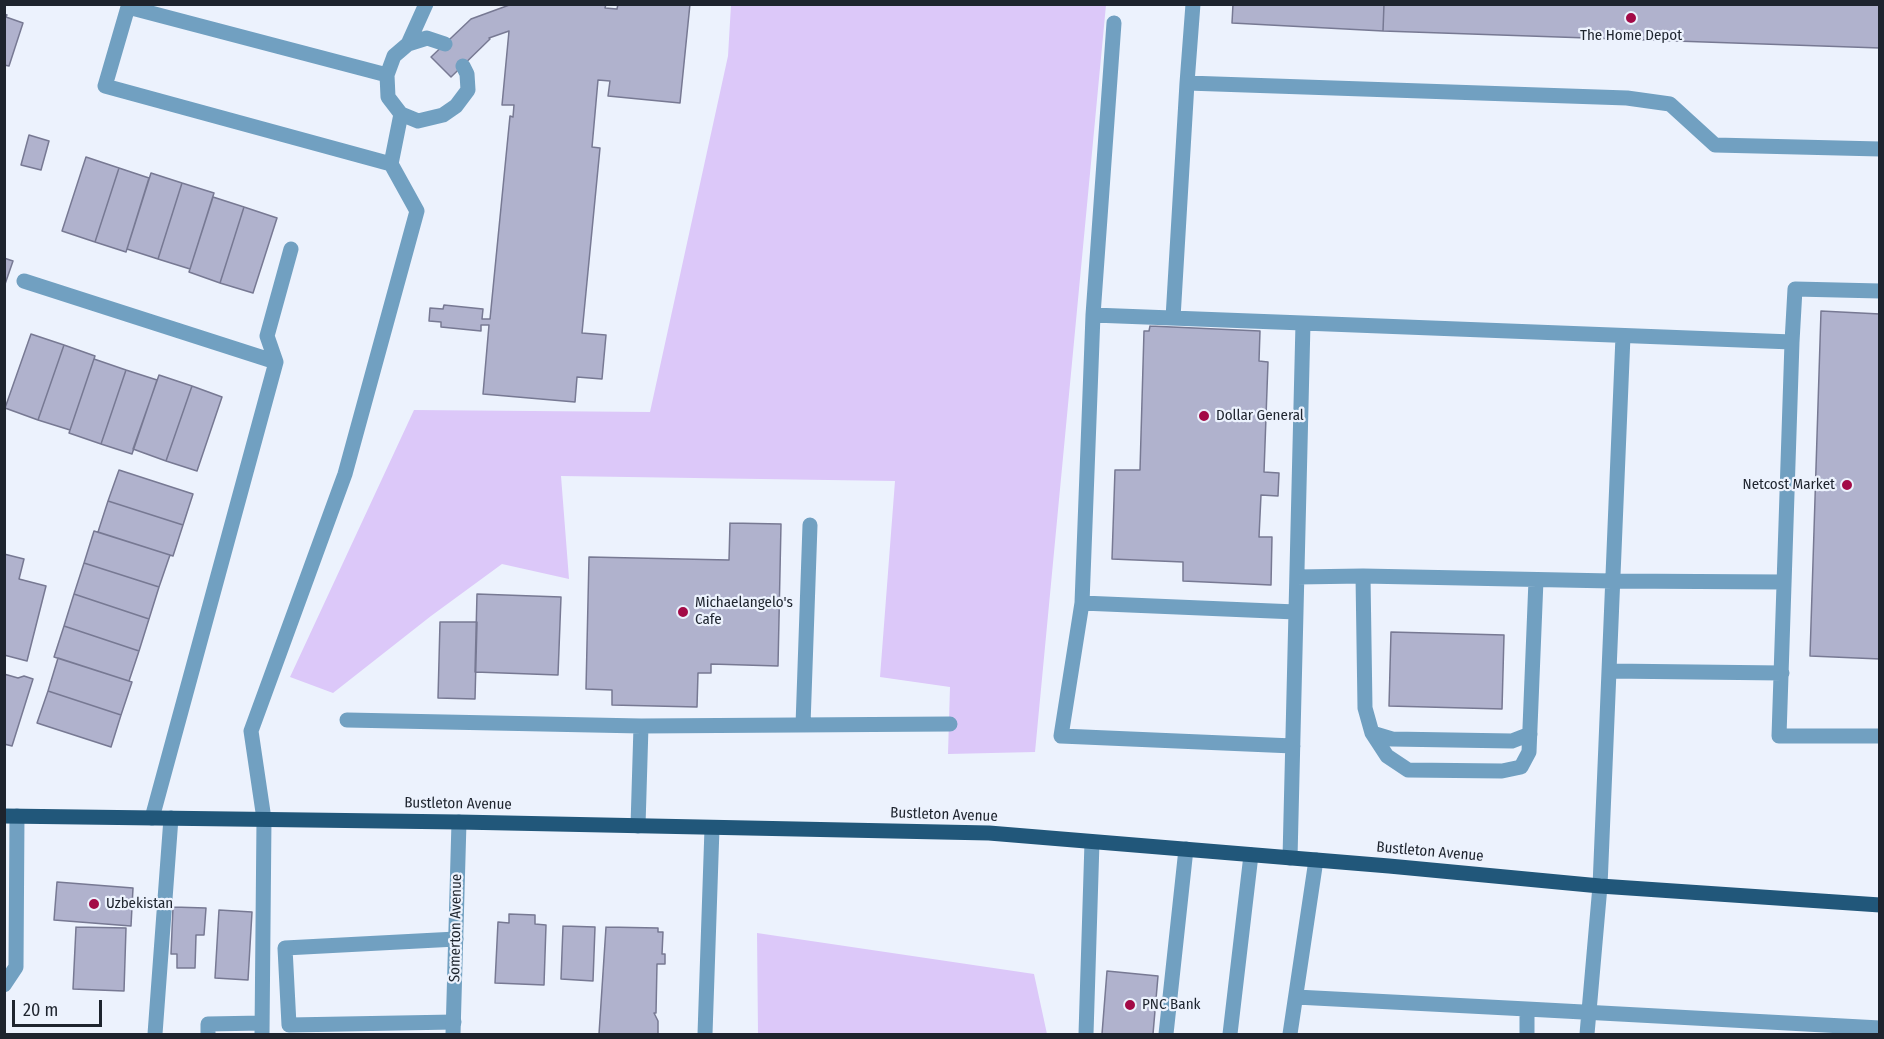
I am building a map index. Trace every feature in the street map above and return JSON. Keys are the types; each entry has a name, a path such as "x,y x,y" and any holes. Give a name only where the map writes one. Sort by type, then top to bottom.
{"main road":[{"name":"Bustleton Avenue","path":"11,816 988,833 1600,886 1880,905"}],"street":[{"path":"408,44 426,4"},
{"path":"1173,318 1186,83 1193,4"},
{"path":"387,75 124,6 105,86 391,164"},
{"path":"1114,23 1093,315 1082,603 1061,736 1293,746"},
{"path":"445,44 427,38 408,44 394,56 387,75 388,98 401,114 418,121 443,115 456,106 468,90 467,74 463,66"},
{"path":"1186,83 1627,98 1670,104 1715,146 1880,148"},
{"path":"208,1035 208,1024 262,1029 264,819 251,730 345,474 417,211 391,164 401,114"},
{"path":"152,818 276,362 267,336 291,249"},
{"path":"24,281 276,362"},
{"path":"1880,291 1795,289 1779,736 1880,736"},
{"path":"1093,315 1792,342"},
{"path":"1290,858 1304,323"},
{"path":"1587,1035 1600,886 1623,336"},
{"path":"803,725 810,525"},
{"path":"1297,578 1364,576 1784,582"},
{"path":"1364,576 1365,708 1372,733 1387,756 1408,770 1502,771 1521,767 1529,752 1536,580"},
{"path":"1082,603 1296,612"},
{"path":"1610,671 1782,673"},
{"path":"348,720 641,726 950,724"},
{"path":"638,826 641,726"},
{"path":"1372,733 1392,739 1512,741 1530,735"},
{"path":"4,985 16,967 11,816"},
{"path":"155,1035 171,818"},
{"name":"Somerton Avenue","path":"453,1028 459,822"},
{"path":"705,1035 712,828"},
{"path":"1086,1035 1092,842"},
{"path":"1166,1035 1186,849"},
{"path":"1230,1035 1251,855"},
{"path":"1290,1035 1316,860"},
{"path":"453,1028 289,1025 285,948 456,939"},
{"path":"1296,997 1880,1028"},
{"path":"1527,1009 1527,1035"}],"shaded area":[{"path":"731,5 1106,5 1035,752 948,754 950,687 880,677 895,481 561,476 569,579 502,564 333,693 290,677 414,410 650,412 728,56"},
{"path":"757,933 1034,974 1047,1034 758,1034"}],"building":[{"path":"512,4 606,4 605,8 617,9 618,4 690,4 680,103 608,96 610,81 598,80 592,147 600,148 582,333 606,335 602,379 577,377 575,402 483,394 489,325 481,325 481,331 441,327 441,322 429,321 430,308 443,309 444,305 483,309 482,319 490,319 510,116 513,117 514,105 502,105 509,31 489,38 451,77 431,57 471,19"},
{"path":"1233,4 1384,4 1383,31 1232,23"},
{"name":"The Home Depot","path":"1384,4 1880,4 1880,48 1383,31"},
{"path":"4,14 7,15 6,17 23,23 9,66 4,65"},
{"path":"29,135 49,141 41,170 21,165"},
{"path":"86,157 119,168 95,242 62,231"},
{"path":"119,168 149,178 126,252 95,242"},
{"path":"151,173 182,183 158,259 127,249"},
{"path":"182,183 214,193 190,269 158,259"},
{"path":"213,197 244,207 220,283 189,272"},
{"path":"244,207 277,218 253,293 220,283"},
{"path":"4,258 13,261 4,287"},
{"name":"Netcost Market","path":"1821,311 1880,314 1880,659 1810,656"},
{"name":"Dollar General","path":"1150,326 1260,331 1259,361 1268,362 1264,472 1279,473 1278,496 1261,495 1259,537 1272,537 1271,585 1183,581 1183,562 1112,559 1115,470 1140,470 1144,331 1149,331"},
{"path":"31,334 64,345 38,420 5,408"},
{"path":"64,345 95,356 70,430 38,420"},
{"path":"94,359 126,370 101,444 69,433"},
{"path":"126,370 157,380 132,454 101,444"},
{"path":"159,375 192,386 166,461 133,449"},
{"path":"192,386 222,397 197,471 166,461"},
{"path":"119,470 193,494 183,525 108,501"},
{"path":"108,501 183,525 173,556 98,532"},
{"name":"Michaelangelo's Cafe","path":"730,523 781,524 778,666 711,664 711,673 698,673 697,707 612,705 612,690 586,689 589,557 729,560"},
{"path":"94,531 170,555 159,587 84,563"},
{"path":"4,554 24,559 19,579 46,586 27,661 4,655"},
{"path":"84,563 159,587 149,619 74,594"},
{"path":"74,594 149,619 139,651 64,626"},
{"path":"477,594 561,597 558,675 475,672"},
{"path":"440,622 477,622 475,699 438,698"},
{"path":"64,626 139,651 129,681 54,657"},
{"path":"1391,632 1504,635 1502,709 1389,706"},
{"path":"58,658 132,682 121,715 48,691"},
{"path":"4,674 33,679 12,746 4,744"},
{"path":"48,691 121,715 111,747 37,723"},
{"name":"Uzbekistan","path":"57,882 133,888 131,926 54,920"},
{"path":"173,907 206,908 204,935 196,935 195,968 177,968 177,954 171,954"},
{"path":"219,910 252,912 248,980 215,978"},
{"path":"509,914 535,915 535,924 546,925 544,985 495,983 498,922 509,923"},
{"path":"563,926 595,927 593,981 561,979"},
{"path":"76,927 126,928 124,991 73,989"},
{"path":"606,927 658,928 658,932 663,932 662,954 665,954 665,964 657,964 656,1013 654,1013 658,1021 658,1034 599,1034"},
{"name":"PNC Bank","path":"1107,971 1158,976 1153,1034 1102,1034"}],"place":[{"name":"The Home Depot","path":"1631,18"},
{"name":"Dollar General","path":"1204,416"},
{"name":"Netcost Market","path":"1847,485"},
{"name":"Michaelangelo's Cafe","path":"683,612"},
{"name":"Uzbekistan","path":"94,904"},
{"name":"PNC Bank","path":"1130,1005"}]}
